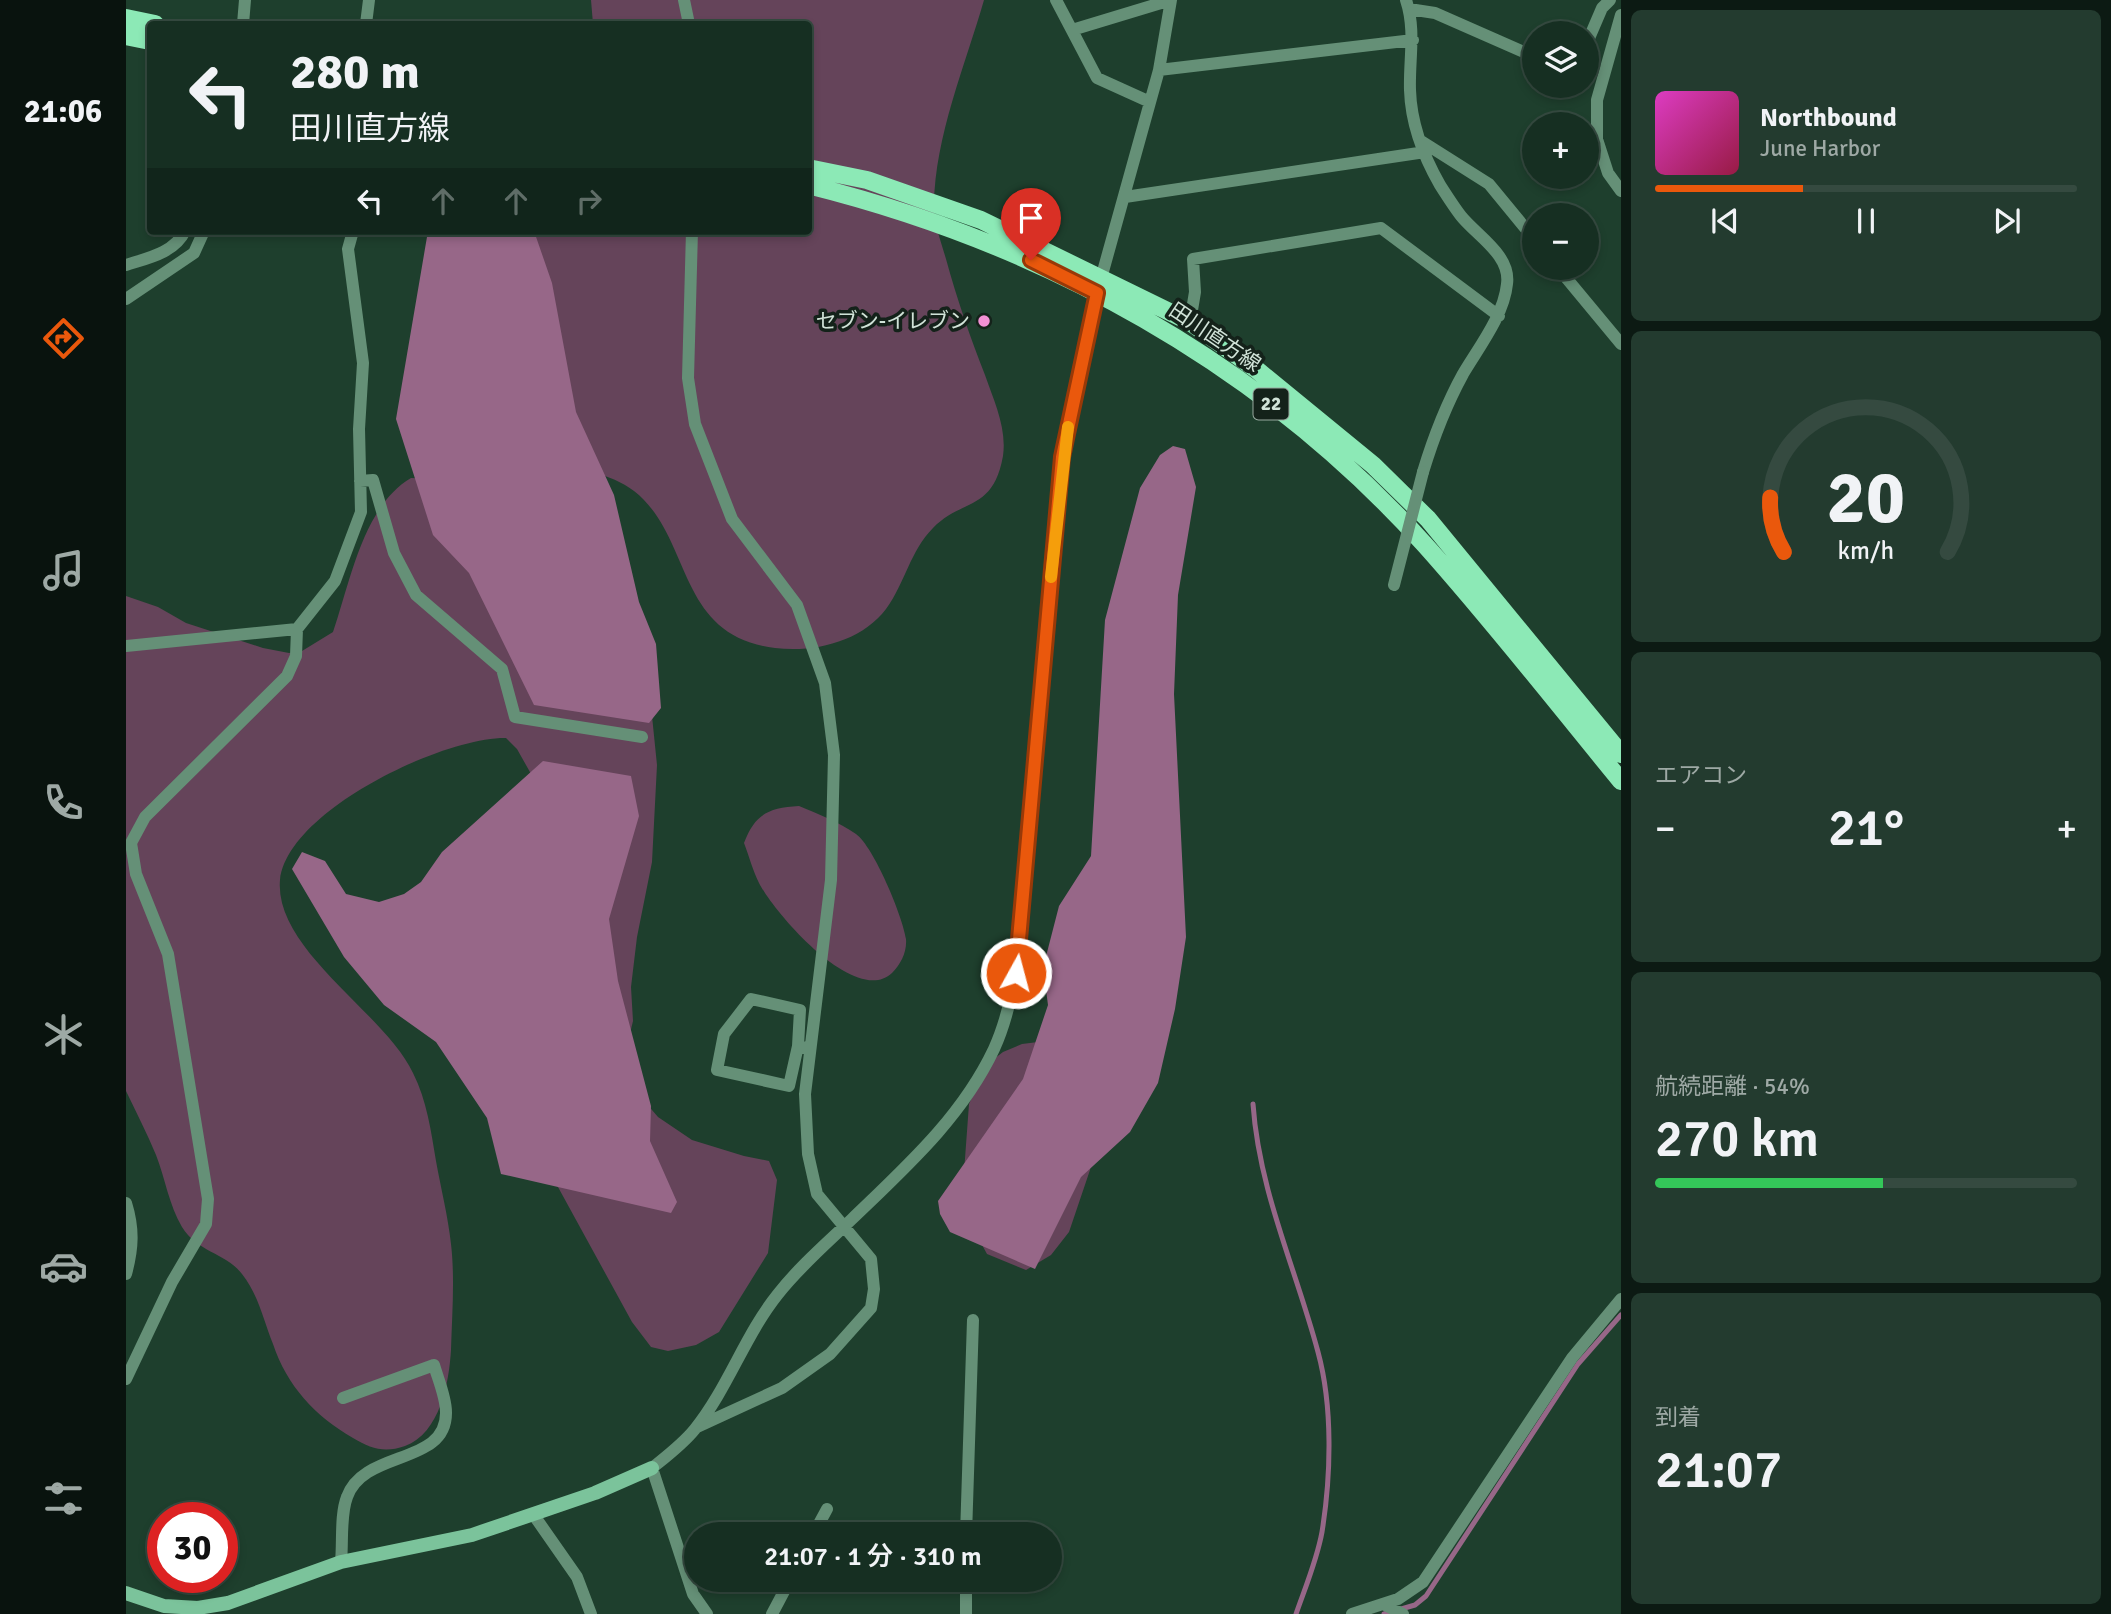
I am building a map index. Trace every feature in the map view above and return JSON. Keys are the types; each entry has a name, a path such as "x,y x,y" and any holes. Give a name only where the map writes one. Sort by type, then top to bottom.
{"main road":[{"path":"126,18 147,22"},
{"path":"126,36 147,40"},
{"name":"田川直方線","path":"812,169 867,180 981,220 1100,285 1258,393 1334,455 1424,543 1621,781"},
{"name":"田川直方線","path":"812,185 865,199 972,235 1190,322 1257,370 1373,464 1428,519 1621,754"}],"street":[{"path":"366,21 369,0"},
{"path":"684,0 688,21"},
{"path":"1056,0 1097,78 1150,102"},
{"path":"126,1593 164,1606 233,1607 341,1562 472,1535 595,1493 652,1468 682,1444 697,1427 761,1315 783,1287 922,1152 968,1094 995,1047 1016,973 1062,457 1100,285 1159,70 1171,0 1072,30"},
{"path":"1596,21 1609,0"},
{"path":"1394,585 1434,436 1462,376 1499,316 1508,284 1504,266 1493,247 1461,216 1440,185 1423,147 1410,90 1413,40 1407,4 1435,13 1522,51"},
{"path":"1621,15 1597,100 1597,139 1608,173 1621,191"},
{"path":"1159,70 1413,40"},
{"path":"1125,197 1423,147 1489,184 1522,224"},
{"path":"1190,322 1195,292 1193,259 1381,228 1499,316"},
{"path":"126,265 163,253 181,240 183,235"},
{"path":"126,299 194,253 202,235"},
{"path":"126,1378 172,1282 206,1224 208,1199 168,954 135,874 131,843 145,817 287,676 296,656 297,629 334,581 361,512 362,363 348,249 352,235"},
{"path":"692,235 688,378 695,424 732,519 797,605 825,683 834,755 831,880 804,1048 789,1086 717,1070 724,1034 751,999 800,1010 804,1048 808,1154 817,1194 871,1259 874,1289 871,1308 830,1354 782,1388 697,1427"},
{"path":"1568,280 1621,344"},
{"path":"360,481 373,480 394,553 416,595 502,669 515,716 642,737"},
{"path":"126,646 297,629"},
{"path":"126,1203 133,1226 132,1250 126,1274"},
{"path":"1352,1614 1411,1593 1423,1582 1572,1357 1621,1299"},
{"path":"966,1522 965,1479 973,1320"},
{"path":"341,1562 347,1497 358,1480 379,1464 429,1446 443,1433 447,1410 433,1365 343,1398"},
{"path":"652,1468 693,1594 707,1614"},
{"path":"820,1522 827,1509"},
{"path":"533,1514 577,1577 591,1614"},
{"path":"772,1614 784,1592"},
{"path":"966,1592 966,1614"},
{"path":"1383,1604 1403,1614"}],"shaded area":[{"path":"591,0 984,0 945,127 934,205 938,232 955,289 999,415 1003,456 992,487 975,502 933,528 913,557 886,609 876,620 851,637 806,649 775,648 743,640 719,625 702,605 667,533 653,510 634,491 605,476 550,462 440,235 812,235 812,21 593,21"},
{"path":"427,235 535,235 552,283 576,412 614,495 639,602 656,644 661,708 649,723 534,705 469,573 433,535 396,419"},
{"path":"1173,446 1185,449 1196,487 1178,595 1174,694 1186,937 1175,1009 1158,1083 1130,1132 1081,1177 1035,1269 950,1232 940,1214 938,1201 1023,1079 1048,1005 1043,968 1059,906 1091,856 1105,620 1140,488 1160,455"},
{"path":"411,478 439,479 652,716 657,765 652,862 637,937 631,987 633,1021 626,1050 634,1089 658,1117 692,1140 769,1161 777,1180 768,1253 719,1332 696,1345 668,1351 651,1347 632,1322 541,1156 535,781 517,749 506,738 478,741 445,750 409,764 338,804 309,829 289,854 280,880 283,906 294,931 312,956 380,1027 413,1073 428,1116 452,1257 451,1350 448,1377 440,1406 427,1430 417,1439 398,1448 378,1449 339,1429 304,1398 279,1359 248,1282 228,1261 195,1242 182,1227 170,1201 156,1155 126,1091 126,596 158,607 186,623 263,648 289,653 302,651 333,632 352,569 370,526 381,507"},
{"path":"543,761 631,776 639,816 609,919 618,981 651,1106 650,1141 677,1202 671,1213 501,1174 487,1118 436,1042 384,1005 344,957 292,869 302,852 325,861 346,894 379,902 404,894 421,882 442,852"},
{"path":"799,806 856,834 879,867 894,900 906,939 903,958 892,973 877,980 858,978 838,968 781,915 759,883 744,843 748,833 764,814"},
{"path":"1062,1039 1100,1111 1090,1170 1069,1232 1051,1255 1026,1270 987,1254 981,1243 964,1172 969,1104 986,1065 1003,1052 1022,1044"}],"waterway":[{"path":"1253,1104 1270,1199 1318,1352 1328,1418 1329,1465 1322,1532 1296,1614"},
{"path":"1384,1614 1415,1605 1426,1596 1578,1364 1621,1315"}],"slow traffic":[{"path":"1051,577 1062,457 1068,427"}],"place":[{"name":"セブン-イレブン","path":"984,321"}],"route":[{"path":"1016,973 1062,457 1076,381 1097,293 1031,260"}]}
